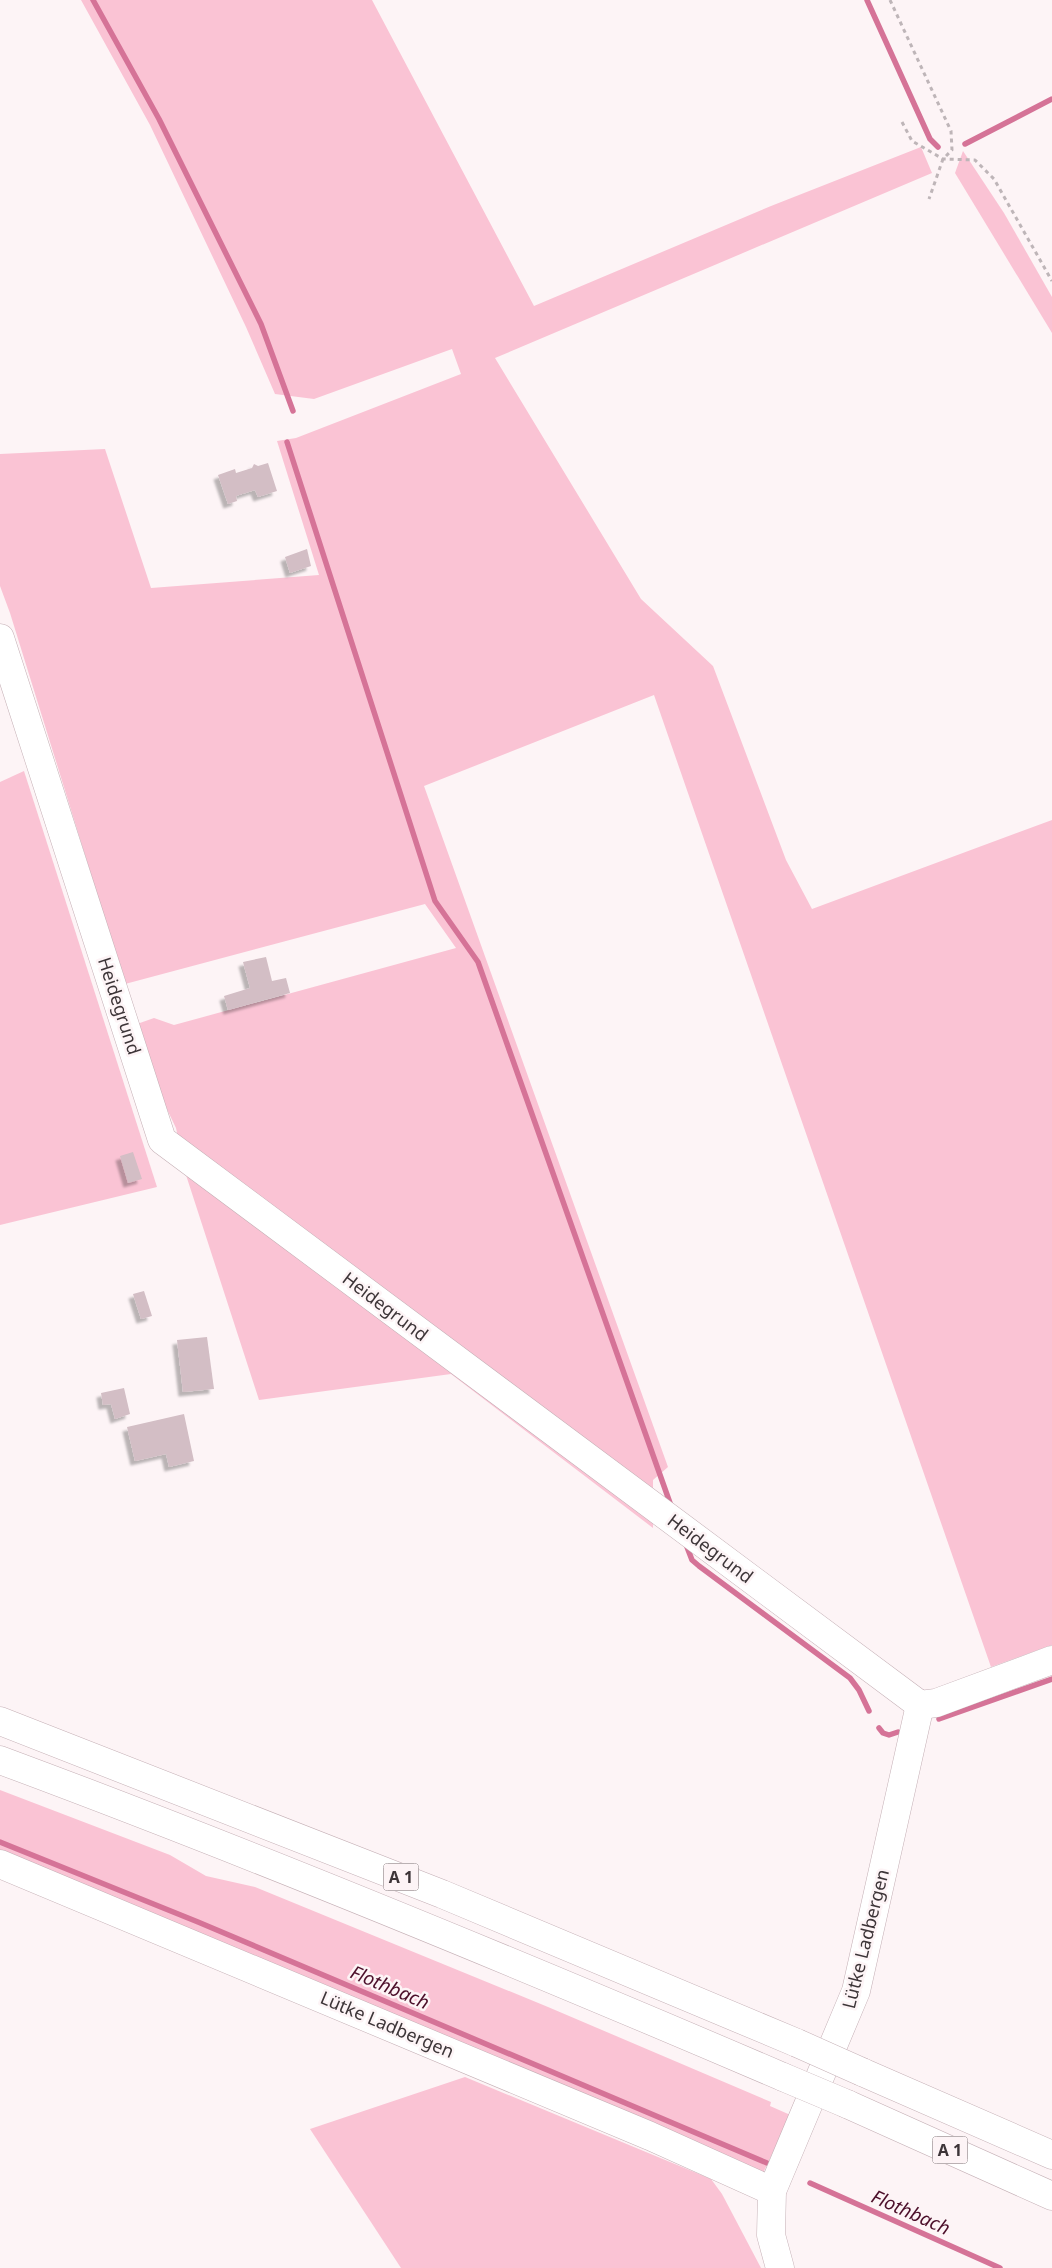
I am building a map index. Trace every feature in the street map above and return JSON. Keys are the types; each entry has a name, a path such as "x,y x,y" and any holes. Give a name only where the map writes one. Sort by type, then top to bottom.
{"main road":[{"name":"Heidegrund","path":"0,638 162,1140 920,1705"},
{"path":"920,1705 936,1703 1052,1660"},
{"name":"Lütke Ladbergen","path":"780,2268 771,2235 772,2191 856,1991 920,1705"},
{"name":"A 1","path":"0,1721 442,1894 797,2043 1052,2155"},
{"name":"A 1","path":"0,1760 255,1858 457,1940 783,2076 1052,2196"},
{"name":"Lütke Ladbergen","path":"0,1864 650,2136 772,2191"}],"path":[{"path":"890,0 951,131 952,150 943,159 929,199"},
{"path":"902,122 912,141 943,159 975,160 994,179 1052,281"}],"shaded area":[{"path":"81,0 372,0 534,306 771,206 921,147 932,173 495,358 641,599 713,666 786,860 812,909 1052,820 1052,1645 991,1667 654,695 424,786 668,1467 653,1480 653,1528 451,1374 259,1400 186,1175 176,1128 164,1103 137,1024 154,1018 174,1025 456,948 425,904 125,984 0,586 0,454 105,449 151,588 319,575 277,441 296,438 461,374 452,349 314,399 275,394 246,327 150,125"},
{"path":"963,151 1004,213 1052,297 1052,333 955,173"},
{"path":"24,771 157,1187 0,1225 0,782"},
{"path":"0,1790 170,1855 206,1876 255,1887 548,2007 771,2102 770,2106 795,2117 773,2152 763,2173 0,1858"},
{"path":"465,2077 711,2179 722,2194 761,2268 401,2268 310,2129"}],"building":[{"path":"268,463 277,491 258,497 255,490 236,496 237,501 228,504 218,475 235,469 236,473 252,468 254,464 258,466"},
{"path":"307,549 311,566 290,573 285,557"},
{"path":"266,957 272,981 286,978 290,993 228,1010 224,996 250,988 243,962"},
{"path":"133,1152 142,1179 128,1183 120,1156"},
{"path":"144,1291 152,1316 141,1319 133,1294"},
{"path":"207,1337 214,1389 183,1392 177,1340"},
{"path":"124,1388 130,1414 115,1419 111,1404 103,1405 101,1393"},
{"path":"184,1414 194,1461 169,1467 166,1454 135,1461 127,1427"}],"waterway":[{"path":"93,0 159,119 261,324 293,411"},
{"path":"867,0 930,139 938,147"},
{"path":"965,144 1052,99"},
{"path":"287,442 435,901 478,962 670,1503"},
{"path":"687,1547 692,1560 699,1566 850,1678 859,1690 869,1711"},
{"path":"939,1719 1052,1679"},
{"path":"879,1728 883,1733 889,1735 898,1732"},
{"name":"Flothbach","path":"0,1842 198,1922 767,2163"},
{"name":"Flothbach","path":"810,2183 1000,2268"}]}
